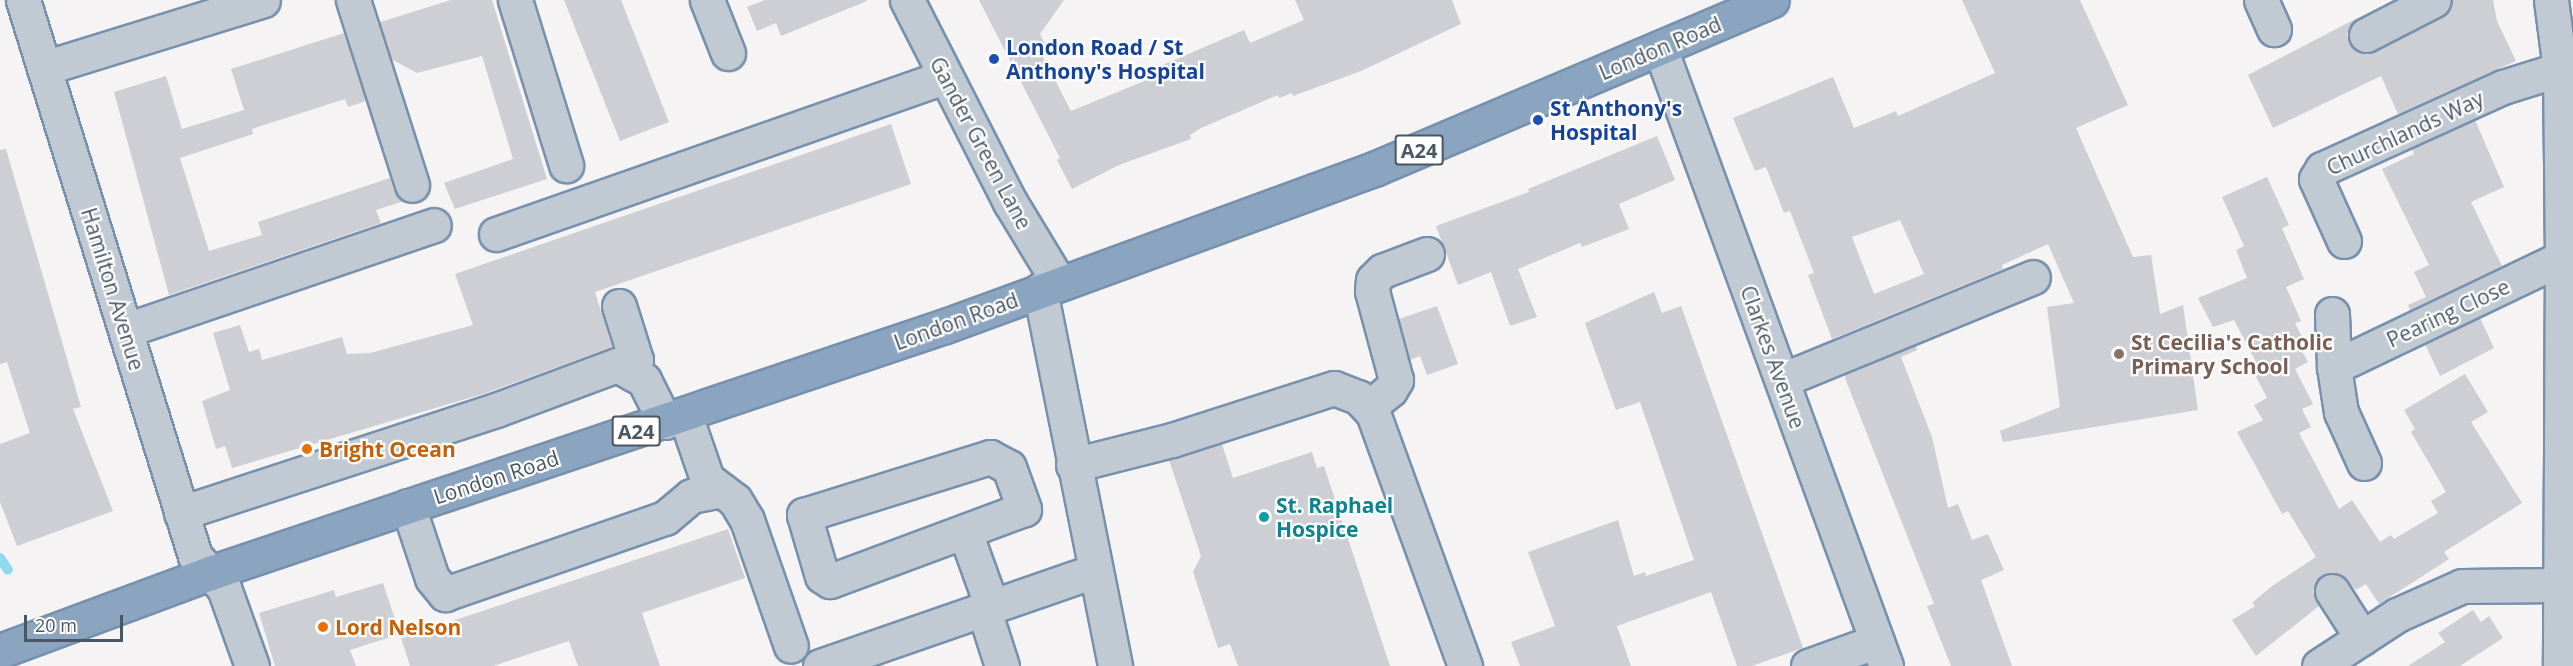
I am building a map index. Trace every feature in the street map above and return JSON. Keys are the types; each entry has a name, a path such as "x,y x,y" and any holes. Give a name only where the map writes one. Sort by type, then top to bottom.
{"highway":[{"name":"London Road","path":"14,646 210,573 675,418 1049,287 1374,169 1772,0"}],"street":[{"name":"Hamilton Avenue","path":"23,0 126,330 180,513 195,556 224,588 252,666"},
{"path":"44,68 263,0"},
{"path":"353,0 412,185"},
{"path":"515,0 566,165"},
{"path":"707,0 728,54"},
{"name":"Gander Green Lane","path":"907,0 1049,287 1073,465 1114,666"},
{"path":"2366,35 2434,0"},
{"path":"2551,0 2564,85 2558,585 2560,666"},
{"name":"Clarkes Avenue","path":"1660,48 1882,654"},
{"path":"496,234 944,77"},
{"name":"Churchlands Way","path":"2344,241 2316,179 2322,169 2502,87 2564,85"},
{"path":"126,330 434,225"},
{"path":"1369,407 1390,390 1396,380 1372,291 1373,280 1382,271 1427,254"},
{"name":"Pearing Close","path":"2334,367 2562,258"},
{"path":"1782,380 2033,277"},
{"path":"619,306 636,360 632,373"},
{"path":"2332,314 2334,367 2341,412 2364,463"},
{"path":"180,513 496,410 617,365 644,380 675,418 707,479 735,500 747,520 791,646"},
{"path":"1073,465 1172,440 1334,388 1358,397 1369,407 1465,666"},
{"path":"990,457 1010,467 1024,509 965,532 830,581 822,576 804,515 990,457"},
{"path":"408,506 432,578 445,594 665,518 692,496 721,490"},
{"path":"965,532 1002,666"},
{"path":"820,666 1095,571"},
{"path":"2319,666 2397,615 2462,586 2558,585"},
{"path":"2332,591 2362,638"},
{"path":"1808,666 1882,654"}],"building":[{"path":"451,0 492,0 547,179 455,209 444,183 513,159 482,56 417,73 391,59 380,22"},
{"path":"564,0 621,0 669,122 620,141"},
{"path":"765,0 867,1 781,36 776,23 757,31 747,7"},
{"path":"979,0 1064,0 1040,34 1050,54 1043,57 1071,111 1147,80 1144,73 1244,30 1250,43 1304,20 1295,0 1452,0 1461,24 1361,71 1293,96 1292,93 1279,98 1278,95 1201,128 1190,135 1191,139 1119,165 1072,189 1057,160 1060,158"},
{"path":"1962,0 2080,0 2128,105 2076,128 2133,257 2151,255 2160,314 2183,305 2198,410 2003,442 2000,431 2060,407 2047,307 2074,303 2048,244 2002,265 2003,269 1832,339 1808,275 1814,273 1790,211 1784,213 1766,167 1755,171 1733,118 1833,77 1854,128 1896,111 1898,116 1995,73","holes":["1900,220 1924,274 1874,294 1852,237"]},
{"path":"2453,0 2493,0 2497,21 2516,61 2398,114 2381,76 2273,128 2248,75 2357,18 2347,34 2350,44 2365,54 2375,52 2443,17"},
{"path":"344,33 366,101 348,107 345,99 252,129 253,134 180,158 209,251 262,235 258,222 390,178 394,191 404,201 376,210 381,223 169,295 114,92 166,76 182,129 244,110 231,69"},
{"path":"2475,120 2504,187 2471,202 2502,266 2410,310 2408,305 2426,297 2414,272 2429,265 2382,169 2414,154 2412,149"},
{"path":"891,124 911,184 595,292 612,347 483,394 232,468 225,446 216,449 202,401 230,390 213,333 240,325 249,352 259,349 262,360 342,337 347,354 370,353 473,325 455,274"},
{"path":"1657,136 1675,180 1619,204 1629,229 1582,247 1580,243 1518,269 1537,317 1510,326 1491,272 1458,285 1436,226 1529,192 1528,189"},
{"path":"6,149 81,407 73,409 113,511 17,546 0,502 0,444 30,433 7,362 0,364 0,150"},
{"path":"2267,177 2289,225 2282,228 2304,279 2286,287 2301,321 2295,323 2304,341 2298,344 2308,362 2295,369 2313,404 2302,409 2311,427 2299,433 2339,509 2352,500 2380,542 2391,535 2394,539 2438,513 2431,501 2446,492 2411,432 2415,429 2404,410 2465,374 2488,412 2471,422 2522,503 2444,552 2449,559 2379,604 2366,584 2356,590 2340,574 2322,575 2313,591 2319,606 2256,656 2232,620 2255,606 2252,603 2272,586 2316,557 2288,511 2282,514 2237,432 2263,420 2254,405 2267,398 2251,367 2257,364 2234,320 2213,327 2198,298 2247,278 2236,250 2244,246 2222,197"},
{"path":"1654,292 1662,313 1681,306 1803,648 1752,666 1737,666 1711,592 1617,626 1631,666 1520,666 1511,642 1555,626 1528,552 1618,520 1634,576 1645,572 1646,576 1694,560 1640,402 1616,410 1585,323"},
{"path":"1437,306 1458,364 1427,375 1420,356 1410,360 1399,319"},
{"path":"2480,318 2494,348 2440,376 2425,344"},
{"path":"1916,345 1917,350 1901,357 1932,437 1948,508 1958,504 1972,540 1988,534 2004,570 1981,580 2012,666 1951,666 1927,606 1934,604 1845,378 1846,374"},
{"name":"St. Raphael Hospice","path":"1222,444 1233,478 1312,452 1317,468 1324,466 1390,666 1238,666 1230,644 1218,648 1193,572 1201,556 1169,460"},
{"path":"728,529 745,578 642,613 660,666 578,666 569,641 493,666 410,666 401,638"},
{"path":"383,583 400,634 350,650 356,666 275,666 259,613 334,590 336,597"},
{"path":"2473,610 2481,622 2489,616 2503,638 2460,666 2408,666 2445,642 2438,633"}],"waterway":[{"path":"0,558 8,570"}],"place":[{"name":"London Road / St Anthony's Hospital","path":"994,59"},
{"name":"St Anthony's Hospital","path":"1538,120"},
{"name":"St Cecilia's Catholic Primary School","path":"2119,354"},
{"name":"Bright Ocean","path":"307,449"},
{"name":"St. Raphael Hospice","path":"1264,517"},
{"name":"Lord Nelson","path":"323,627"}]}
